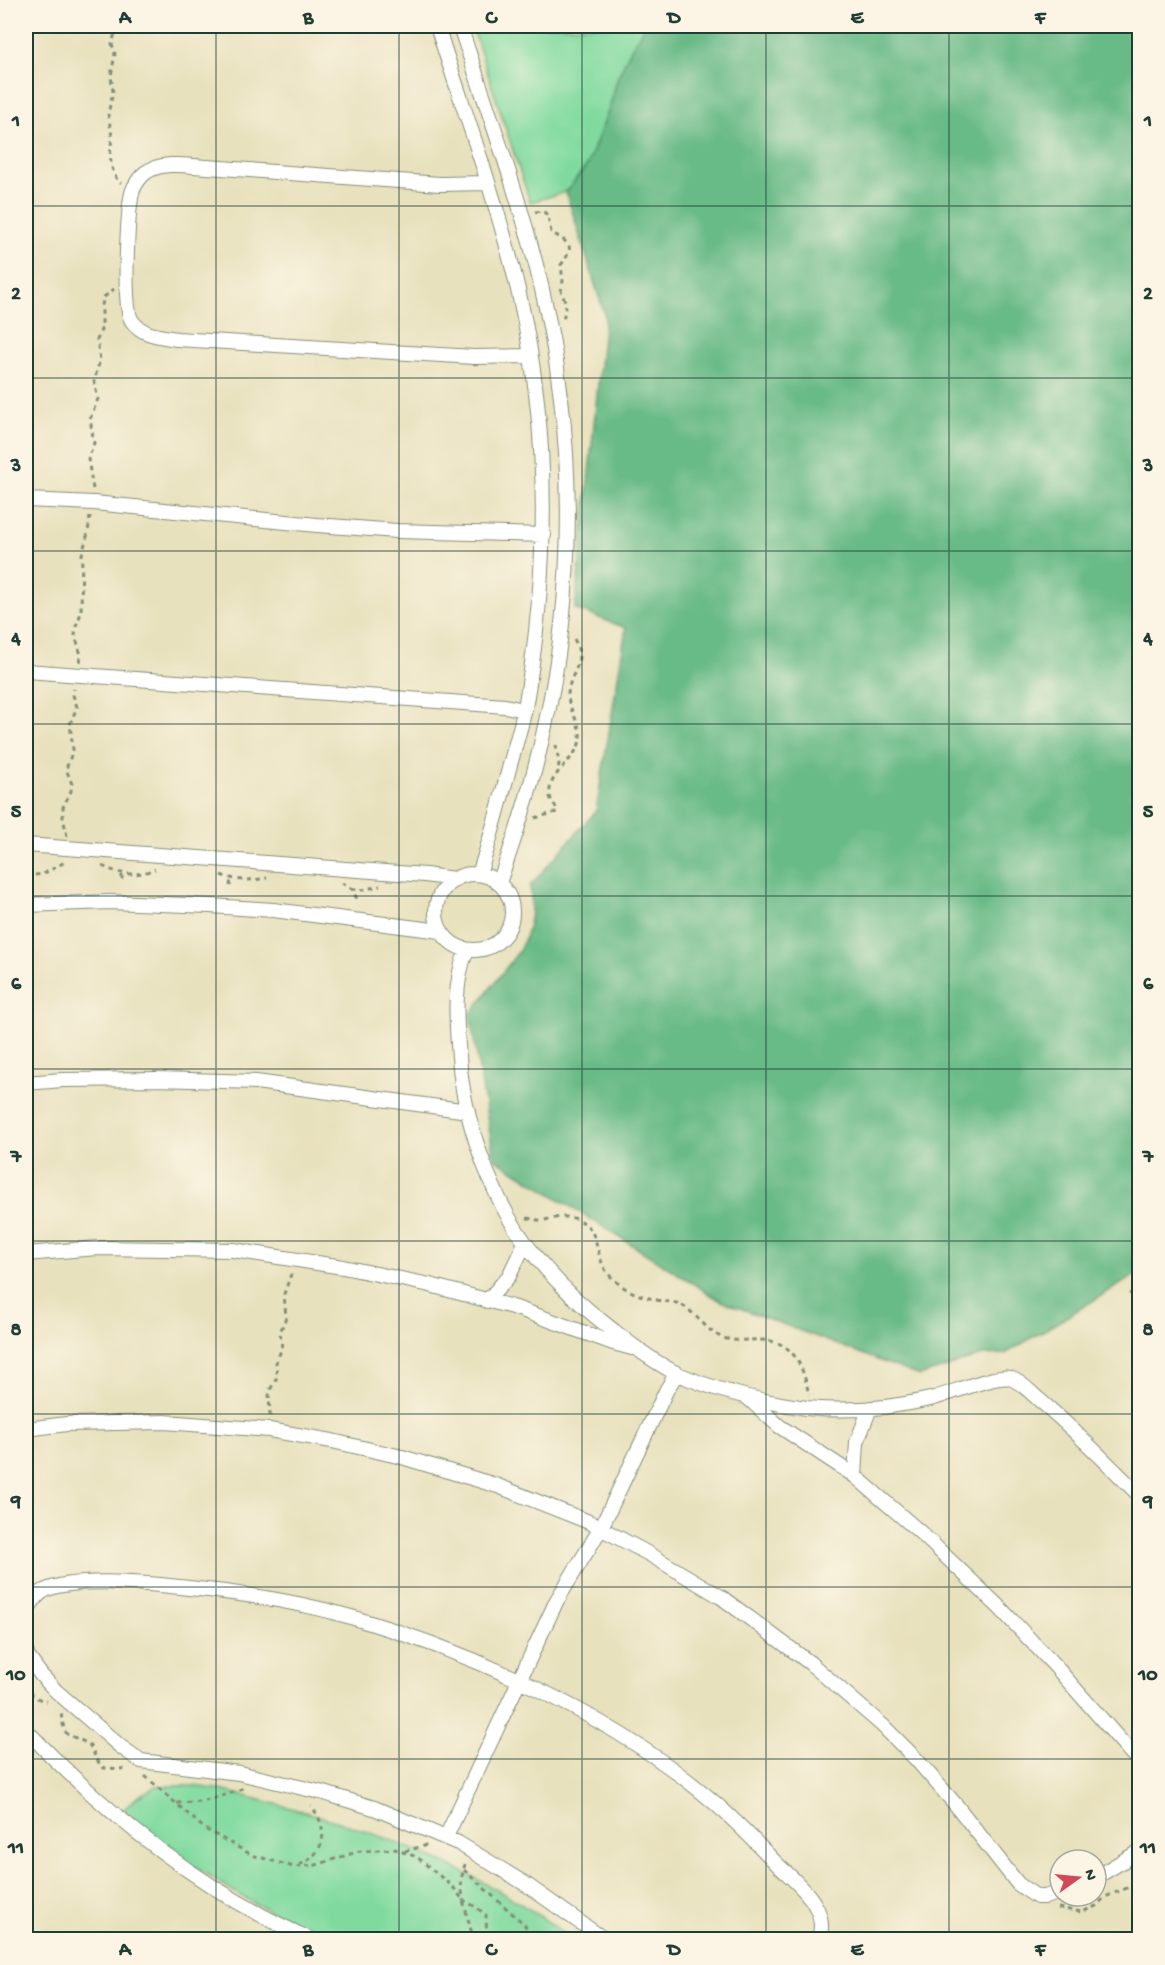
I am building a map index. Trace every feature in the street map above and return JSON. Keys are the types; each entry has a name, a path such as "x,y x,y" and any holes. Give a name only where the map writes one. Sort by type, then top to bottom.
{"street":[{"path":"437,26 487,183 519,294 531,356 542,460 544,535 524,710 479,874"},
{"path":"460,26 522,216 541,288 561,405 566,460 566,580 555,675 543,736 499,883"},
{"path":"487,183 440,184 182,165 155,167 146,171 132,191 125,286 127,311 130,319 150,335 177,339 474,357 531,356"},
{"path":"26,500 94,503 397,531 544,535"},
{"path":"26,671 505,706 524,710"},
{"path":"26,845 414,874 454,879"},
{"path":"466,874 479,874 499,883 507,893 512,917 501,939 480,950 467,950 448,940 441,931 435,914 436,904 444,888 454,879 466,874"},
{"path":"26,905 110,902 210,906 273,910 441,931"},
{"path":"467,950 458,987 457,1038 460,1077 484,1165 525,1242 569,1294 637,1349 677,1373 748,1398 811,1408 870,1408 933,1398 994,1379 1009,1378 1023,1386 1047,1407 1140,1496"},
{"path":"26,1083 146,1079 256,1082 468,1111"},
{"path":"487,1301 509,1276 525,1242"},
{"path":"26,1254 98,1248 233,1251 343,1267 412,1281 516,1308 613,1343 637,1349"},
{"path":"446,1837 557,1600 601,1528 667,1389 677,1373"},
{"path":"748,1398 778,1426 855,1476 921,1533 999,1607 1084,1698 1140,1763"},
{"path":"855,1476 857,1443 870,1408"},
{"path":"26,1429 102,1423 165,1422 269,1430 402,1457 498,1486 601,1528 721,1597 818,1670 882,1725 915,1758 956,1805 1018,1884 1033,1896 1048,1896"},
{"path":"26,1615 33,1600 43,1592 71,1584 131,1582 249,1595 351,1617 455,1653 565,1704 659,1759 723,1809 807,1894 819,1915 821,1926 818,1940"},
{"path":"26,1651 27,1657 56,1690 141,1765 215,1770 260,1778 374,1808 446,1837 471,1851 533,1889 606,1940"},
{"path":"26,1730 51,1757 154,1847 213,1887 282,1926 312,1940"},
{"path":"1108,1870 1140,1851"}],"path":[{"path":"117,26 112,44 116,54 111,76 112,101 108,114 112,136 110,156 117,180 132,191"},
{"path":"522,216 543,211 548,216 551,232 565,240 570,246 570,252 561,266 563,281 561,291 566,310 561,325 550,332"},
{"path":"26,876 43,874 64,864 70,848 63,807 72,784 66,769 73,750 70,724 77,706 73,695 81,655 75,635 83,600 82,554 94,503 88,459 94,443 90,419 98,399 94,381 100,360 97,340 102,327 102,305 106,293 125,286"},
{"path":"519,822 557,812 550,795 551,786 555,776 576,752 580,742 578,726 568,700 580,654 571,633 562,623"},
{"path":"122,875 122,882"},
{"path":"230,886 231,879"},
{"path":"508,1213 543,1220 556,1216 571,1216 585,1224 593,1233 606,1270 618,1283 640,1296 680,1304 721,1337 741,1341 759,1339 772,1341 785,1348 798,1359 805,1373 811,1408"},
{"path":"269,1430 271,1406 269,1392 278,1377 276,1362 282,1348 279,1332 286,1318 284,1294 289,1282 291,1260"},
{"path":"1129,1294 1140,1288"},
{"path":"26,1684 31,1694 38,1699 50,1702"},
{"path":"60,1710 67,1734 89,1744 100,1766 104,1768 141,1765 175,1803 206,1829 252,1856 294,1867 316,1865 360,1851 395,1849 417,1857 453,1887 463,1900 486,1916 487,1940"},
{"path":"175,1803 202,1802 220,1797 242,1789 260,1778"},
{"path":"294,1867 306,1862 316,1854 322,1841 323,1827 319,1816 305,1799 303,1788"},
{"path":"471,1851 461,1880 463,1900 476,1940"},
{"path":"464,1870 524,1924 533,1940"},
{"path":"1045,1897 1058,1908 1082,1912 1096,1906 1105,1897 1132,1886 1140,1875"}],"green space":[{"path":"472,26 645,26 618,77 610,106 588,164 566,192 530,202"},
{"path":"645,26 1139,26 1139,1273 1005,1354 983,1355 920,1376 721,1301 494,1158 470,1015 523,943 531,912 530,886 596,811 626,628 575,609 605,316 566,192 588,164 610,106 618,77"},
{"path":"156,1786 192,1786 229,1792 365,1831 438,1860 473,1877 540,1916 572,1939 326,1939 244,1898 175,1855 120,1813 137,1797"}]}
